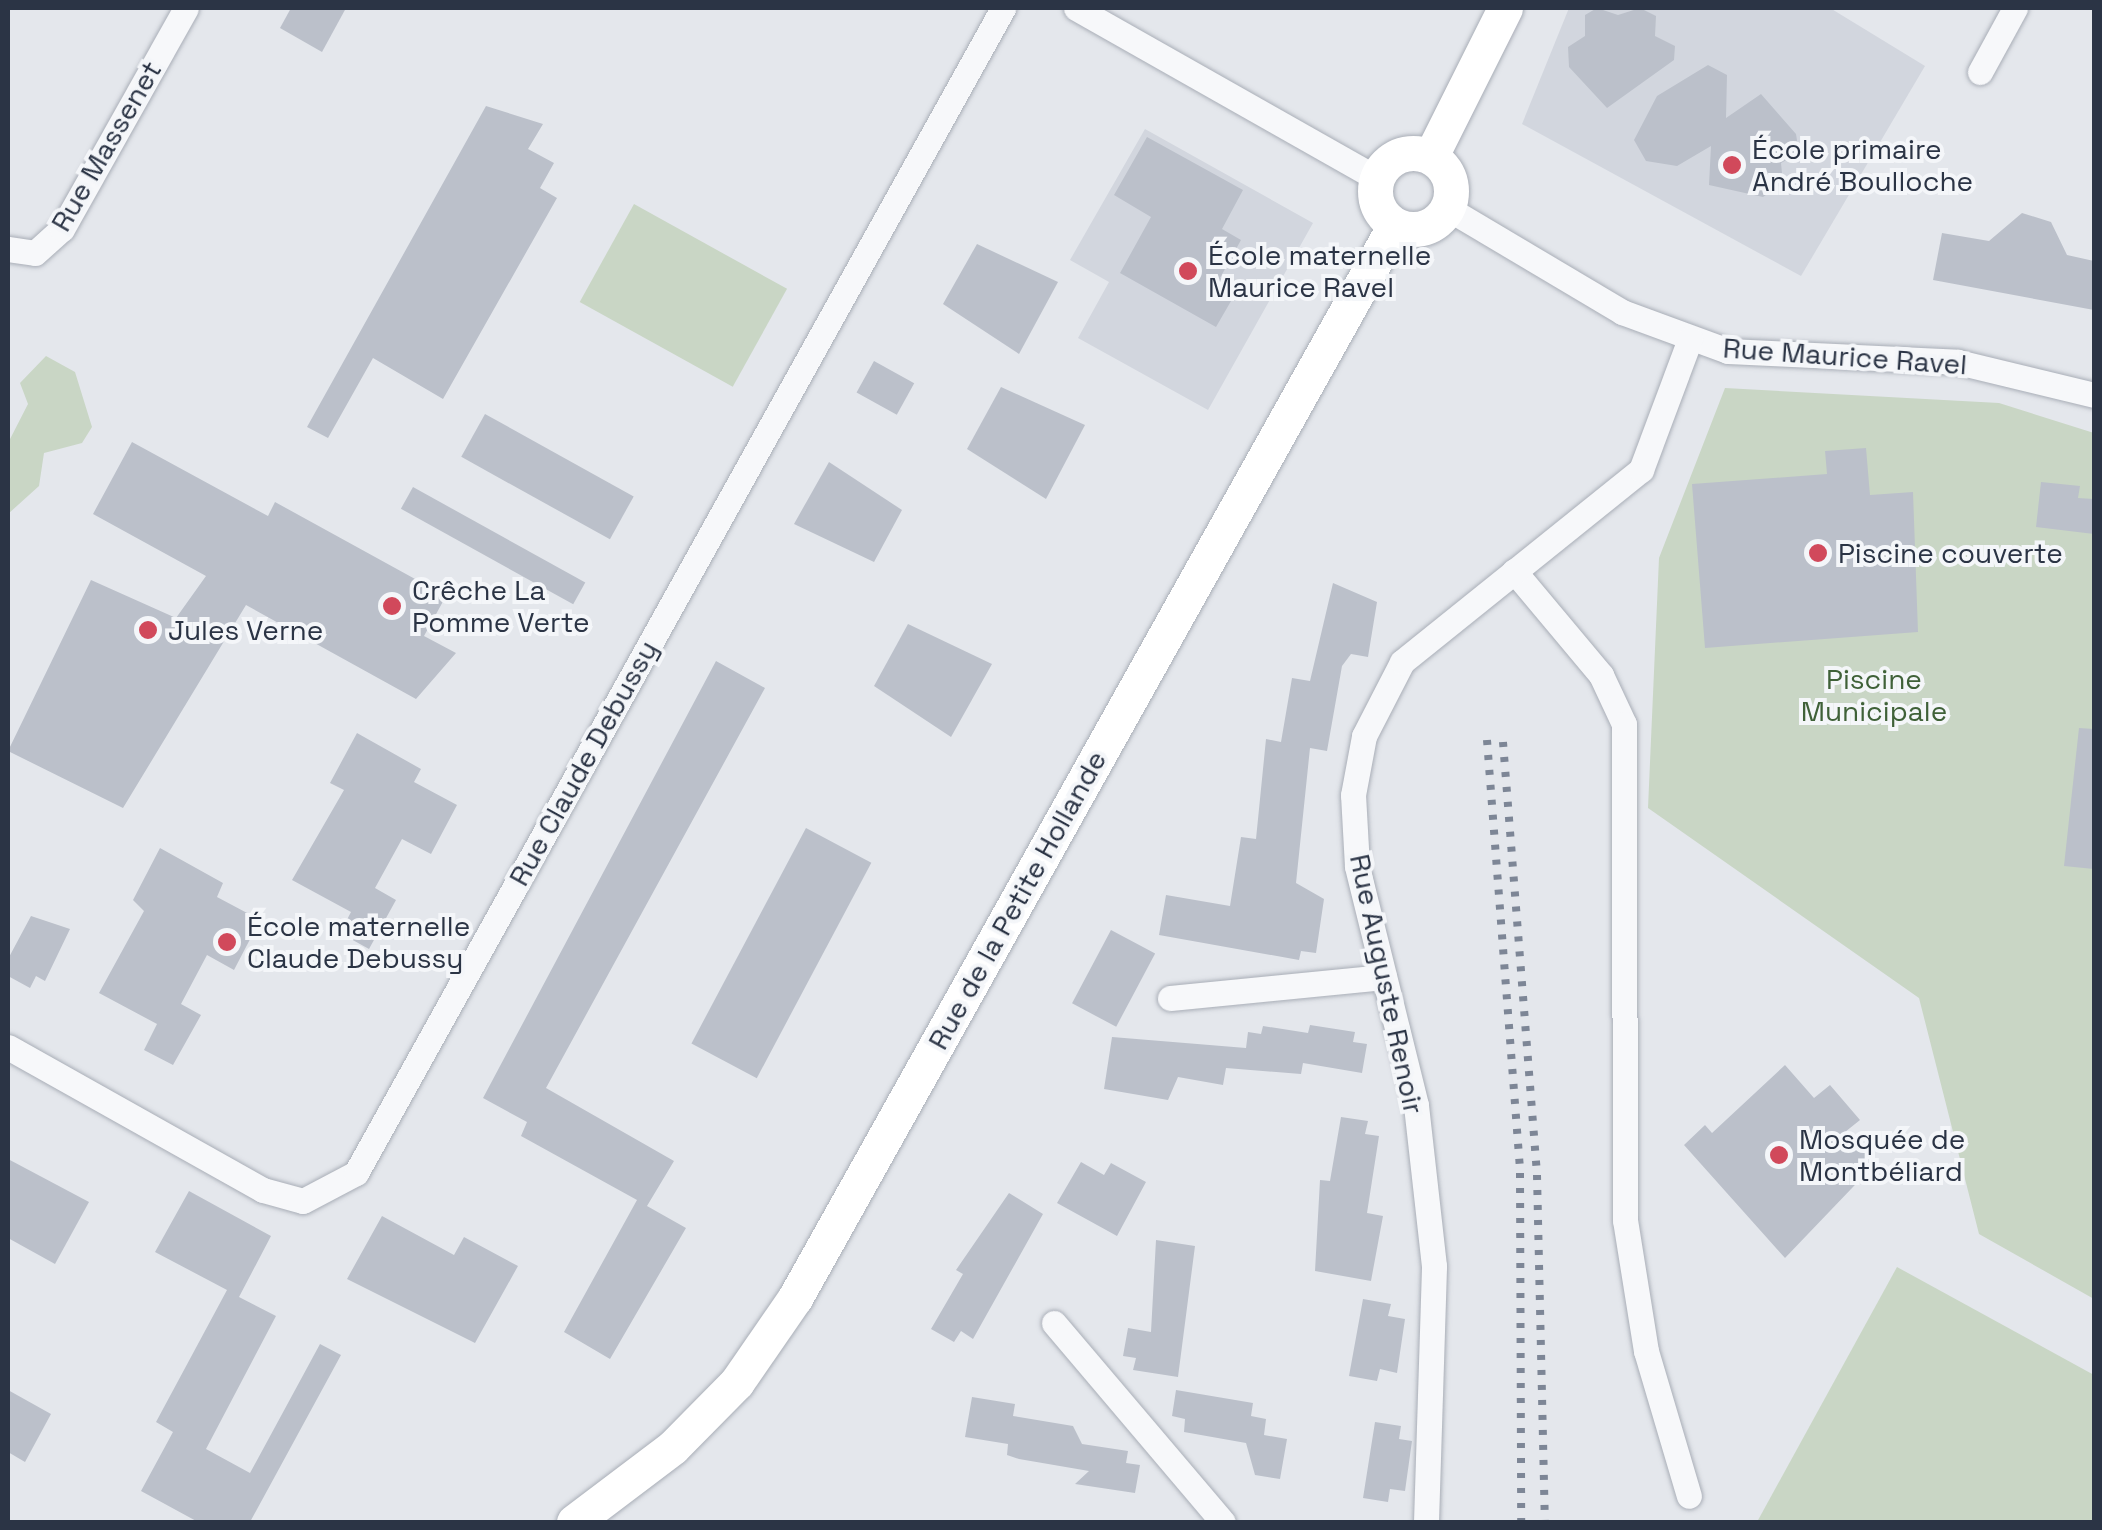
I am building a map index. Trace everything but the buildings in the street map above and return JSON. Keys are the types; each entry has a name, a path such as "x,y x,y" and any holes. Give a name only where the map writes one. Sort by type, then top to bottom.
{"street":[{"name":"Rue Massenet","path":"8,248 35,253 62,229 186,8"},
{"name":"Rue Claude Debussy","path":"8,1047 263,1190 302,1201 356,1173 1003,8"},
{"path":"1076,8 1377,178"},
{"path":"1430,156 1505,8"},
{"path":"1980,72 2015,8"},
{"path":"1430,156 1452,185 1447,208 1430,226 1394,224 1376,199 1377,178 1393,158 1430,156"},
{"name":"Rue Maurice Ravel","path":"1447,208 1622,312 1728,351 1958,362 2094,395"},
{"name":"Rue de la Petite Hollande","path":"574,1522 673,1447 737,1382 794,1298 1394,224"},
{"name":"Rue Auguste Renoir","path":"1426,1522 1434,1266 1416,1105 1356,866 1353,795 1364,736 1402,662 1641,470 1690,340"},
{"path":"1514,571 1600,675 1624,724 1626,1220 1646,1351 1689,1496"},
{"path":"1170,998 1384,977"},
{"path":"1054,1322 1223,1522"}],"shaded area":[{"name":"École primaire André Boulloche","path":"1569,8 1830,8 1925,66 1801,276 1522,124"},
{"name":"École maternelle Maurice Ravel","path":"1145,129 1313,223 1208,410 1078,338 1109,282 1070,260"}],"green space":[{"path":"634,204 787,289 733,387 580,302"},
{"path":"46,356 75,372 92,427 82,443 44,453 39,486 8,514 8,443 28,404 20,383"},
{"name":"Piscine Municipale","path":"1725,388 1999,403 2094,433 2094,1299 1979,1234 1919,998 1648,808 1659,558"},
{"path":"1897,1267 2094,1375 2094,1522 1757,1522"}],"railway":[{"path":"1487,740 1520,1173 1521,1522"},
{"path":"1503,742 1537,1175 1545,1522"}],"place":[{"name":"École primaire André Boulloche","path":"1732,165"},
{"name":"École maternelle Maurice Ravel","path":"1188,271"},
{"name":"Piscine couverte","path":"1818,553"},
{"name":"Crêche La Pomme Verte","path":"392,606"},
{"name":"Jules Verne","path":"148,630"},
{"name":"École maternelle Claude Debussy","path":"227,942"},
{"name":"Mosquée de Montbéliard","path":"1779,1155"}]}
